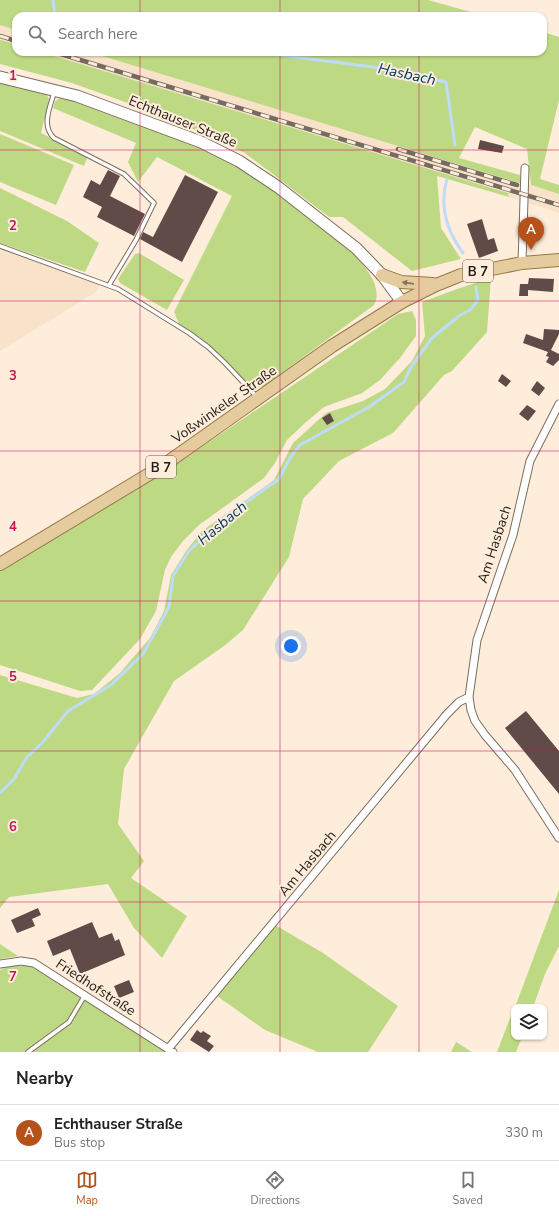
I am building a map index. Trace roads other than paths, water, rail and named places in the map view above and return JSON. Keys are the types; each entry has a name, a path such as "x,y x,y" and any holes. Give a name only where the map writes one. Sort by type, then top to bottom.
{"main road":[{"name":"Echthauser Straße","path":"0,77 55,90 91,101 201,142 239,160 272,183 344,238 368,259 382,274 402,302"},
{"name":"B 7","path":"402,302 436,284 461,275 522,263 559,260"},
{"path":"382,274 401,282 436,284"},
{"name":"Voßwinkeler Straße","path":"0,564 161,467 332,346 402,302"}],"street":[{"path":"522,263 525,168"},
{"name":"Am Hasbach","path":"559,404 530,461 513,535 477,640 469,697 471,710 475,721 484,735 515,770 559,838"},
{"name":"Am Hasbach","path":"171,1050 447,714 459,702 469,697"},
{"name":"Friedhofstraße","path":"0,964 21,961 34,963 171,1050"}],"lane":[{"path":"55,90 47,120 47,130 49,134 124,174 154,203 136,240 109,285"},
{"path":"0,246 109,285 189,333 225,363 259,399"},
{"path":"28,1052 69,1022 85,995"}],"waterway":[{"name":"Hasbach","path":"53,0 54,12"},
{"name":"Hasbach","path":"288,56 380,68 446,82 455,145"},
{"name":"Hasbach","path":"447,179 444,199 446,218 457,245 463,253"},
{"name":"Hasbach","path":"0,793 14,779 27,757 42,743 68,711 111,685 143,654 169,607 173,576 189,551 225,517 279,479 290,458 300,445 369,407 404,382 411,367 432,338 459,316 470,310 478,300 476,287"}],"railway":[{"path":"0,36 12,40"},
{"path":"67,56 559,205"},
{"path":"398,149 517,185"}],"place":[{"name":"Echthauser Straße","path":"531,250"}]}
